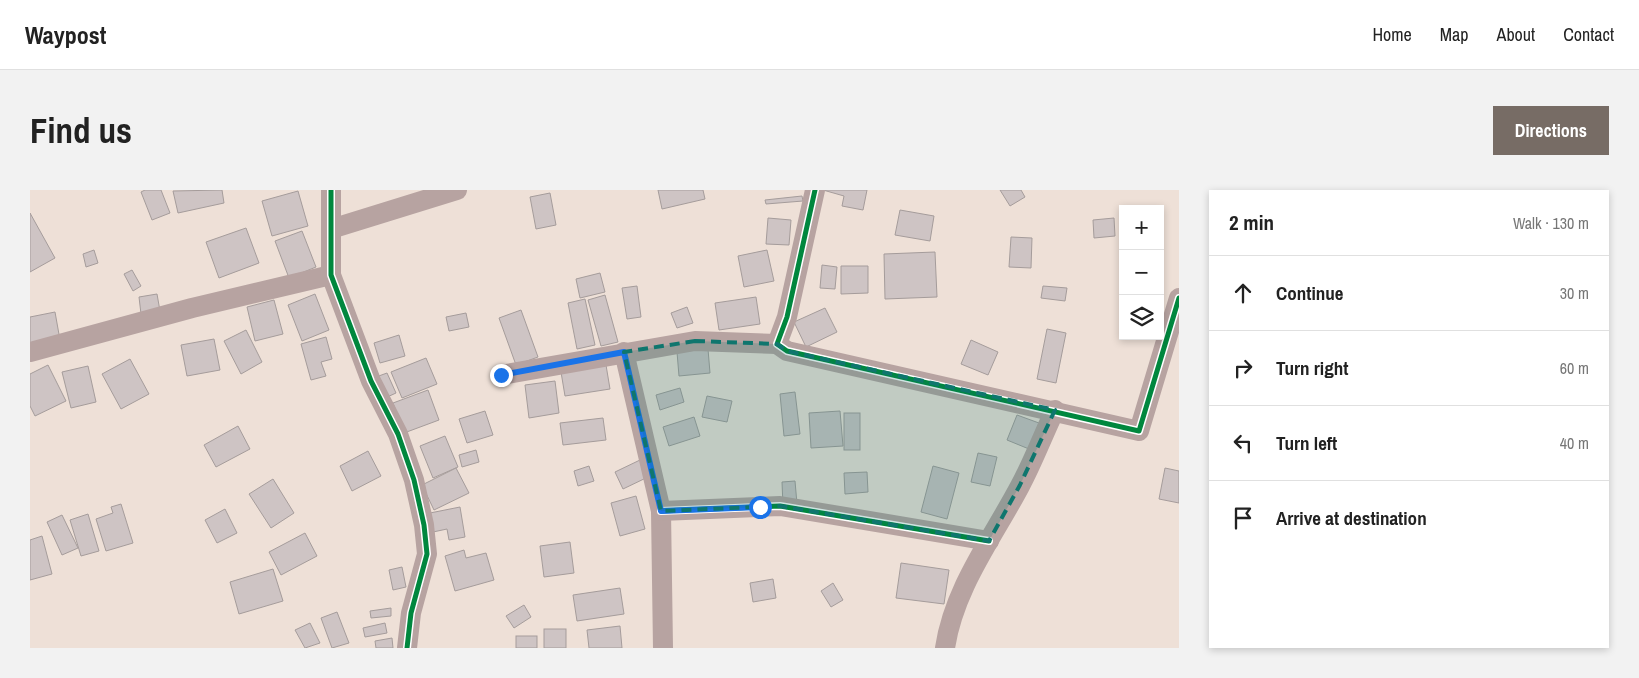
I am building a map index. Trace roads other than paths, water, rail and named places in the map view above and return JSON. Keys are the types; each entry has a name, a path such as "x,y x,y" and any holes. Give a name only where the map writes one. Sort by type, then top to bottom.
{"street":[{"path":"331,190 331,275 371,381 398,434 414,480 424,525 427,554 411,613 407,648"},
{"path":"331,229 457,190"},
{"path":"777,344 787,317 815,190"},
{"path":"30,352 202,306 331,275"},
{"path":"501,375 624,352 695,342 777,344 787,351 1055,410 1139,431 1179,298"},
{"path":"624,352 661,511 663,648"},
{"path":"945,648 948,626 965,582 1020,485 1055,410"},
{"path":"661,511 780,506 989,541"}]}
